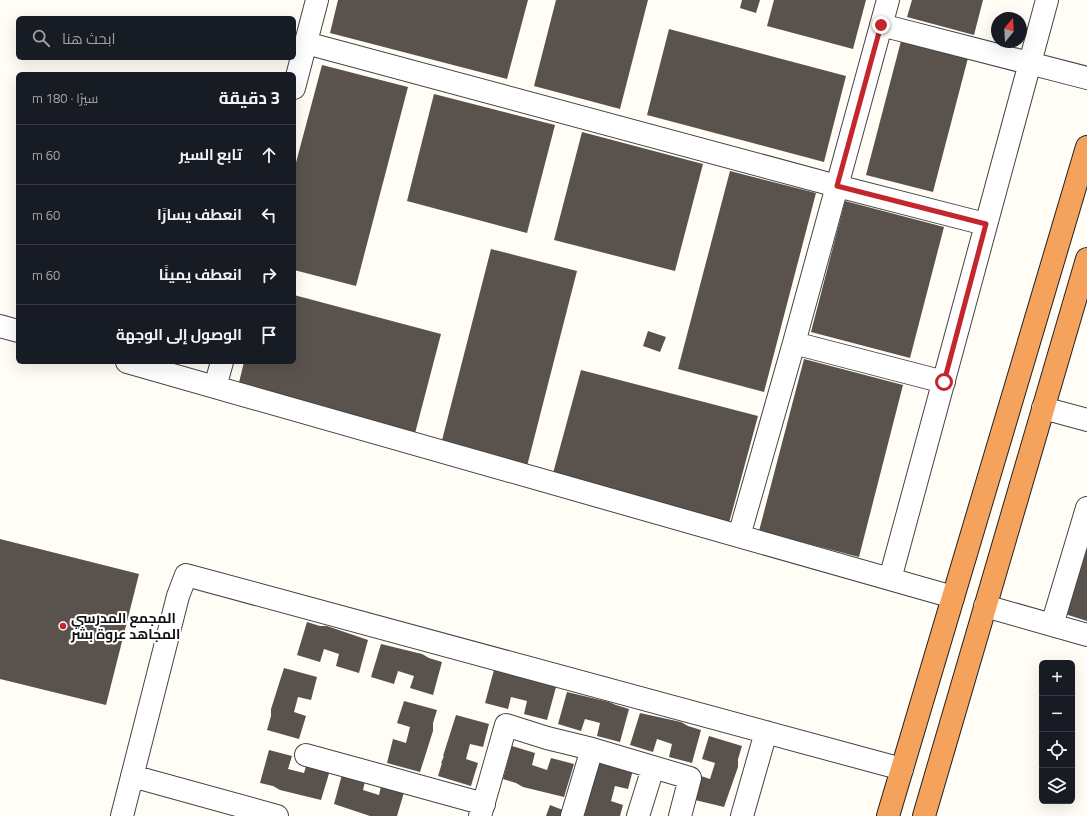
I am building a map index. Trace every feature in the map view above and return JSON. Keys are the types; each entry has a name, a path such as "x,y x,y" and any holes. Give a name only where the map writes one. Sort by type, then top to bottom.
{"highway":[{"path":"888,816 1087,147"},
{"path":"924,816 1087,259"}],"street":[{"path":"296,81 317,0"},
{"path":"739,536 794,343 888,0"},
{"path":"890,579 1047,0"},
{"path":"881,25 1087,78"},
{"path":"306,44 837,186 986,224"},
{"path":"0,326 16,330"},
{"path":"794,343 944,382"},
{"path":"134,364 954,596"},
{"path":"216,387 222,364"},
{"path":"1043,408 1087,420"},
{"path":"1052,624 1085,522"},
{"path":"122,816 178,596 186,575 902,769"},
{"path":"985,606 1087,635"},
{"path":"306,755 482,810 506,725 690,778 680,816"},
{"path":"742,816 766,732"},
{"path":"572,816 592,749"},
{"path":"638,816 652,768"},
{"path":"132,776 277,816"}],"building":[{"path":"338,0 528,0 507,79 330,33"},
{"path":"556,0 648,0 620,109 534,86"},
{"path":"742,0 760,0 756,13 740,8"},
{"path":"774,0 866,0 853,49 767,26"},
{"path":"912,0 983,0 974,35 907,17"},
{"path":"669,29 846,76 824,162 647,115"},
{"path":"901,41 968,58 933,192 866,175"},
{"path":"322,65 408,87 356,286 296,271 296,162"},
{"path":"434,94 555,125 527,233 407,201"},
{"path":"582,132 703,164 675,271 554,240"},
{"path":"730,171 816,193 764,392 678,369"},
{"path":"845,201 944,227 910,358 811,332"},
{"path":"491,249 577,271 526,470 440,448"},
{"path":"296,296 441,334 413,441 236,395 244,364 296,364"},
{"path":"648,331 666,337 660,352 643,346"},
{"path":"804,359 903,385 859,557 759,531"},
{"path":"581,370 758,416 729,523 552,477"},
{"name":"المجمع المدرسي المجاهد عروة بشر","path":"0,539 139,574 106,705 0,679"},
{"path":"1087,541 1087,621 1065,614"},
{"path":"307,622 320,626 327,626 368,640 359,673 336,666 339,654 324,649 320,662 297,655"},
{"path":"381,644 422,654 442,662 433,695 410,688 414,676 398,671 394,684 371,677"},
{"path":"284,668 317,677 311,700 298,697 294,712 306,716 299,739 267,730 271,716 271,709"},
{"path":"494,670 556,687 547,720 524,714 527,701 511,697 508,709 485,703"},
{"path":"567,692 609,702 629,709 620,742 597,736 600,723 585,719 581,731 558,724"},
{"path":"404,701 437,710 433,723 433,731 420,772 387,763 393,739 406,743 410,727 397,723"},
{"path":"640,713 681,722 701,730 692,763 669,757 672,744 657,739 653,752 630,745"},
{"path":"456,715 489,724 483,747 470,744 466,759 478,763 471,786 438,776"},
{"path":"709,736 742,746 738,759 738,767 724,807 691,799 698,775 710,779 715,763 702,759"},
{"path":"512,746 535,753 532,765 547,770 551,758 574,764 564,797 523,787 503,779"},
{"path":"269,750 292,756 288,769 304,773 308,760 331,767 321,800 280,790 273,786 260,783"},
{"path":"601,757 634,766 628,789 615,786 611,801 623,805 620,816 584,816"},
{"path":"343,771 366,777 363,790 379,795 382,782 405,789 397,816 370,816 334,804"},
{"path":"550,805 568,812 567,816 546,816"}],"place":[{"name":"المجمع المدرسي المجاهد عروة بشر","path":"63,626"}],"route":[{"path":"881,25 837,186 986,224 944,382"}]}
